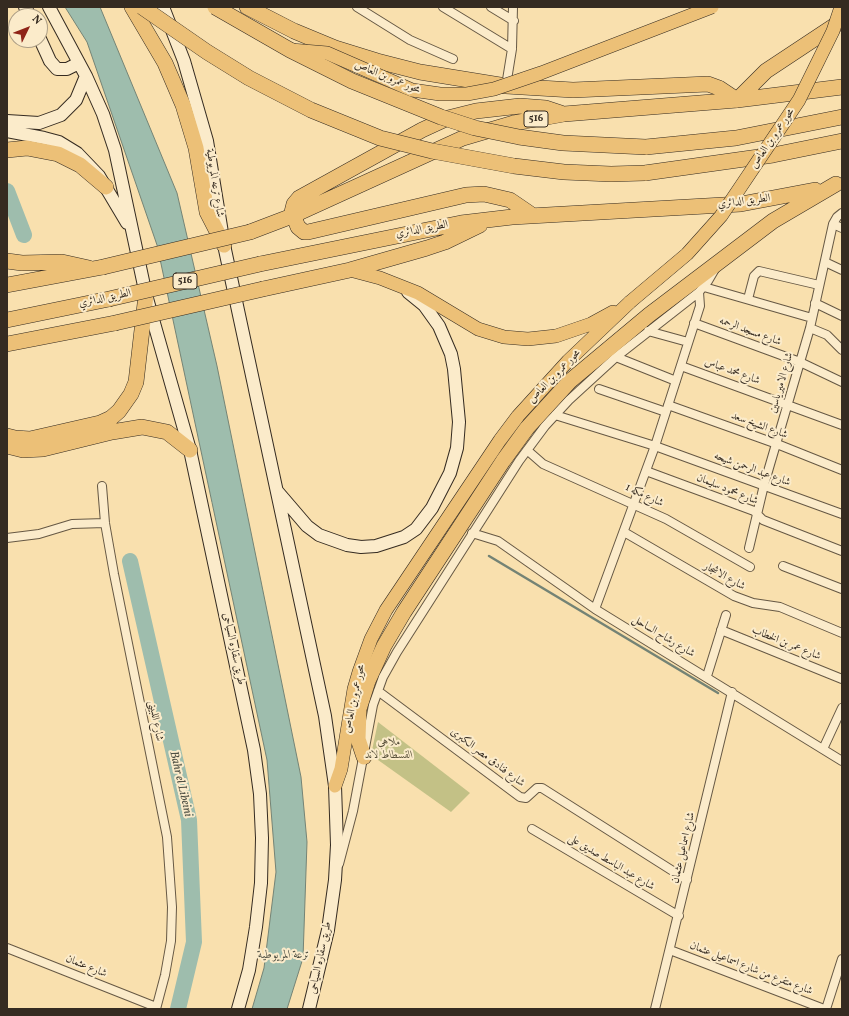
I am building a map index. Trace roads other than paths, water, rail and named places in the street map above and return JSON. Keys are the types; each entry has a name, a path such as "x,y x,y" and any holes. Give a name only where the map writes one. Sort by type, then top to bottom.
{"highway":[{"path":"132,7 165,63 183,104 196,148 207,212 224,245"},
{"path":"142,7 201,48 249,78 311,110 380,138 432,151 514,166 564,172 645,173 773,156 842,141"},
{"name":"516","path":"215,7 290,50 352,81 399,101 475,128 519,137 563,143 646,147 736,138 842,117"},
{"path":"247,7 300,34 335,48 420,72 506,86 573,90 708,84 718,88 737,100 766,71 842,20"},
{"name":"516","path":"7,285 97,268 250,232 292,216 463,138 514,123 564,114 737,100 842,87"},
{"path":"532,215 518,204 506,199 493,195 475,194 308,232 301,230 292,216 294,204 299,198 422,130 448,118 476,111 520,106 546,108 564,114"},
{"path":"7,150 27,148 58,154 80,165 106,187"},
{"path":"364,757 357,729 359,709 368,681 381,652 404,612 515,444 541,412 570,381 622,336 773,221 839,183"},
{"name":"الطريق الدائري","path":"7,320 109,299 260,264 432,228 532,215 741,204 789,196 839,183"},
{"path":"9,345 115,323 350,270 436,246 492,219"},
{"path":"7,261 22,263 62,262 97,268"},
{"path":"7,436 15,438 30,438 100,423 119,411 136,382 146,295"},
{"path":"7,446 23,450 44,449 112,432 142,427 167,432 190,450"}],"main road":[{"path":"49,7 80,63 103,114 115,150 146,295"},
{"name":"شارع ترعه المريوطية","path":"163,7 184,61 207,141 224,245 250,363"},
{"name":"محور عمرو بن العاص","path":"290,50 327,53 412,90 440,94 467,94 494,89 542,73 712,7"},
{"name":"محور عمرو بن العاص","path":"335,786 341,769 354,689 371,639 386,610 500,440 518,416 568,361 630,302 687,254 721,216 799,100 833,31 841,7"},
{"path":"44,48 50,61 57,69 67,69 80,63"},
{"path":"7,121 38,123 61,115 76,100 86,76"},
{"path":"7,131 37,136 59,142 69,147 92,166 133,233"},
{"path":"350,270 393,283 418,293 478,329 504,337 528,339 556,336 606,317 630,302"},
{"path":"276,490 302,520 319,534 332,541 361,547 376,546 404,537 416,529 425,519 439,497 454,461 458,435 458,408 451,354 439,326 424,305 405,290 393,283"},
{"name":"طريق سقاره السياحى","path":"146,295 190,450 254,750 260,794 262,838 261,883 257,919 248,970 238,1009"},
{"name":"طريق سقاره السياحى","path":"250,363 325,716 335,786 337,845 335,880 328,930 309,1009"}],"street":[{"path":"357,7 410,40 453,59"},
{"path":"443,7 512,49"},
{"path":"491,7 514,21"},
{"path":"506,86 512,49 514,21 513,7"},
{"path":"842,213 837,217 833,224 842,228"},
{"name":"شارع الامير ياسين","path":"749,548 764,485 810,328 833,224"},
{"path":"825,262 842,270"},
{"path":"596,609 655,446 700,306 702,290 717,263"},
{"path":"748,299 754,276 759,271 819,285"},
{"path":"335,880 349,831 370,719 378,691 393,658 527,450 555,415 616,357 702,290 748,299 812,318"},
{"path":"815,303 842,316"},
{"name":"شارع مسجد الرحمه","path":"694,323 800,362 842,382"},
{"path":"810,328 827,335 842,350"},
{"path":"648,331 688,342"},
{"path":"616,357 676,381"},
{"name":"شارع محمد عباس","path":"681,366 842,425"},
{"path":"599,389 667,408"},
{"name":"شارع الشيخ سعد","path":"667,408 776,444 842,470"},
{"path":"555,415 655,446"},
{"name":"شارع عبد الرحمن شيحه","path":"655,446 842,514"},
{"name":"شارع مكه 1","path":"527,450 543,464 666,519 750,567"},
{"name":"شارع محمود سليمان","path":"646,471 754,511 763,520 842,551"},
{"name":"شارع اللبينى","path":"102,486 105,523 167,837 172,907 171,941 165,974 156,1008"},
{"path":"7,538 39,534 72,524 105,523"},
{"name":"شارع الاشجار","path":"624,532 734,596 753,603 780,607 842,633"},
{"name":"شارع رشاح الساحل","path":"472,534 498,541 596,609 707,676 842,761"},
{"path":"783,566 842,589"},
{"path":"707,676 726,615"},
{"name":"شارع عمر بن الخطاب","path":"721,630 842,679"},
{"name":"شارع فنادق مصر الكبرى","path":"378,691 520,797 526,798 537,788 542,788 687,880"},
{"name":"شارع اسماعيل عثمان","path":"658,1008 670,950 732,692"},
{"path":"822,749 842,708"},
{"name":"شارع عبد الباسط صديق على","path":"532,829 679,916"},
{"name":"شارع عثمان","path":"7,948 156,1008"},
{"name":"شارع متفرع من شارع اسماعيل عثمان","path":"670,950 825,1009"},
{"path":"825,1009 842,959"}],"water":[{"name":"ترعة المريوطية","path":"65,7 100,7 177,193 217,366 301,777 307,842 303,958 287,1009 252,1009 264,968 276,872 267,760 157,245 87,42"}],"waterway":[{"name":"Bahr el Libeini","path":"7,191 24,235"},
{"path":"489,556 718,693"},
{"name":"Bahr el Libeini","path":"130,561 189,820 194,942 178,1009"}],"park label":[{"name":"ملاهي الفسطاط لاند","path":"389,749"}]}
